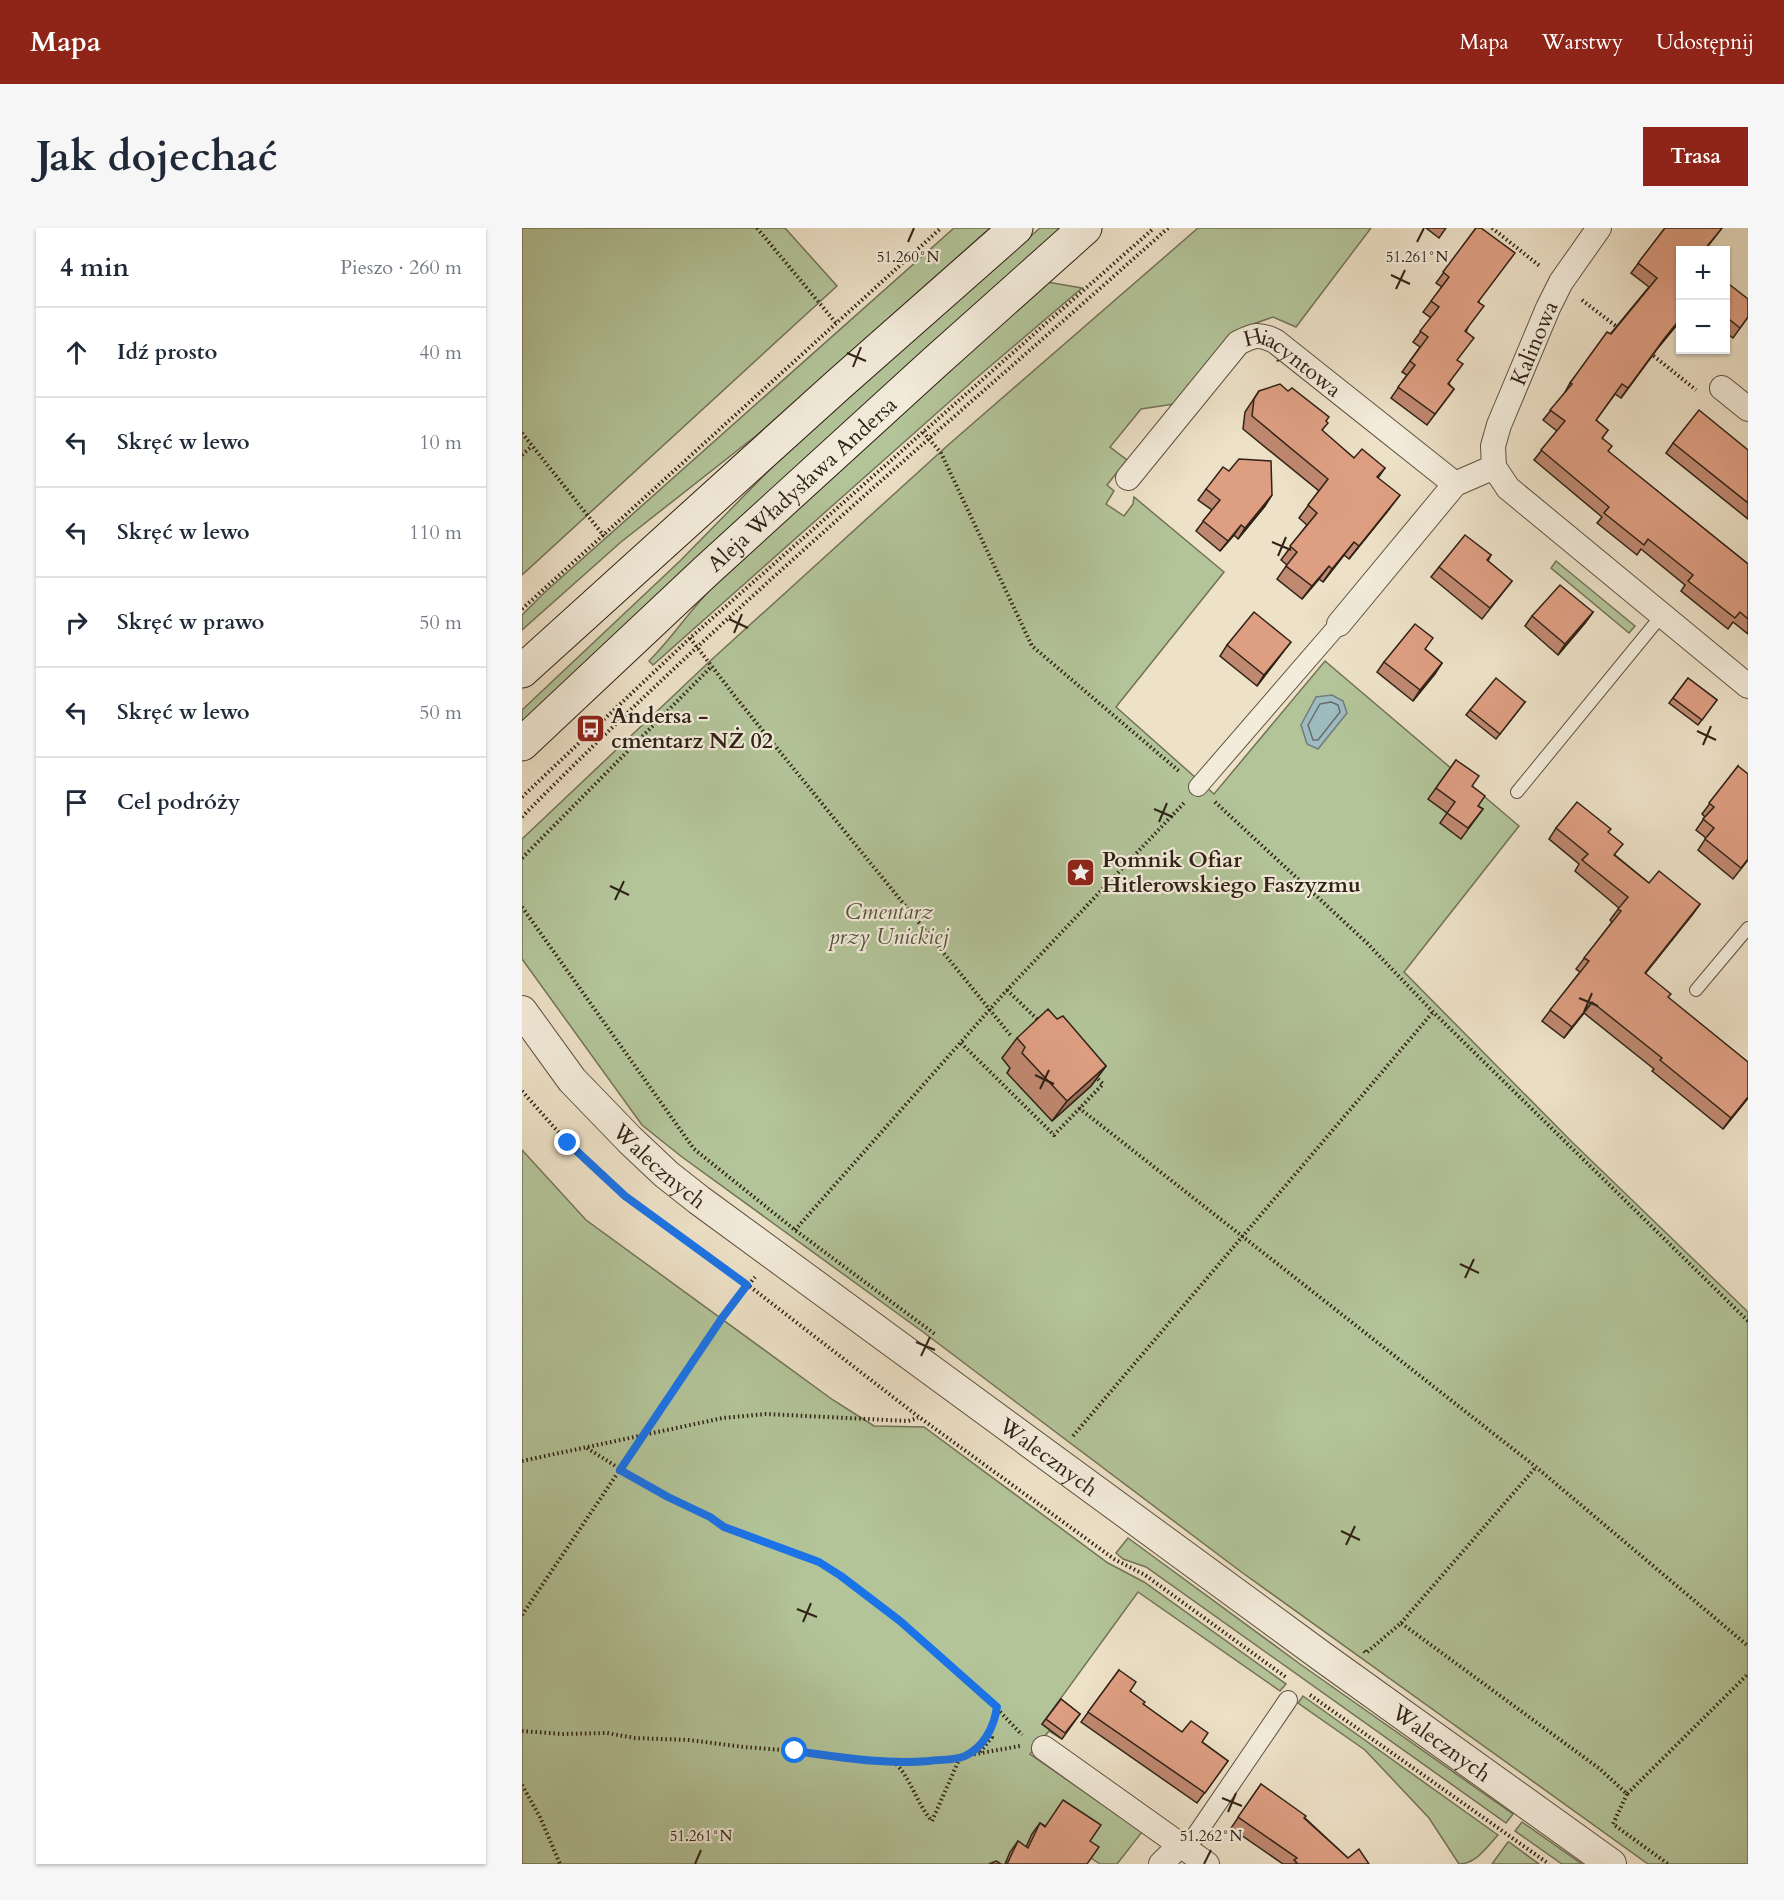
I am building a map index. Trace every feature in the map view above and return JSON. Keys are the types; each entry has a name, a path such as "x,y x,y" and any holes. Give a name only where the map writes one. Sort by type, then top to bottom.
{"main road":[{"path":"522,670 1016,228"},
{"name":"Aleja Władysława Andersa","path":"522,744 706,571 1086,228"}],"street":[{"name":"Kalinowa","path":"1494,467 1493,446 1499,425 1543,318 1561,282 1599,228"},
{"name":"Hiacyntowa","path":"1128,478 1238,343 1261,334 1275,341 1455,484"},
{"path":"1722,388 1748,409"},
{"path":"1198,787 1339,624 1455,484 1494,467 1508,488 1748,686"},
{"name":"Walecznych","path":"522,1011 572,1080 630,1140 666,1174 699,1200 1353,1679 1611,1864"},
{"path":"1161,1864 1187,1841 1288,1700"},
{"path":"1038,1746 1187,1841 1207,1864"}],"lane":[{"path":"1517,792 1662,615"},
{"path":"1696,990 1748,928"}],"path":[{"path":"757,228 836,323"},
{"path":"522,609 941,228"},
{"path":"522,797 690,638 1154,228"},
{"path":"522,817 696,646 1168,228"},
{"path":"1492,228 1625,334"},
{"path":"1643,348 1707,398 1722,388"},
{"path":"923,432 940,453 1032,646 1198,787 1359,936 1433,1012 1748,1320"},
{"path":"522,433 604,536"},
{"path":"522,455 532,446"},
{"path":"690,638 1012,1037"},
{"path":"522,858 712,666"},
{"path":"789,1236 1007,990 1198,787"},
{"path":"522,907 694,1149 795,1230 939,1337"},
{"path":"1007,990 1047,1029"},
{"path":"1064,1429 1074,1436 1433,1012"},
{"path":"961,1043 1054,1135 1103,1084 1087,1068"},
{"path":"522,1091 568,1143 625,1196 747,1285 919,1417 1114,1559 1146,1575 1288,1679"},
{"path":"1079,1107 1536,1467 1748,1646"},
{"path":"522,1615 722,1318 747,1285"},
{"path":"522,1461 723,1418 766,1414 908,1421 919,1417"},
{"path":"587,1448 620,1470 710,1517 724,1527 819,1562 841,1576 900,1621 997,1707 1023,1736 1038,1746"},
{"path":"1357,1646 1366,1653 1401,1623 1536,1467"},
{"path":"1401,1623 1600,1769 1627,1794"},
{"path":"1668,1864 1613,1824 1627,1794 1748,1674"},
{"path":"1307,1693 1549,1864"},
{"path":"893,1760 904,1773 932,1821 958,1762 986,1738 997,1707"},
{"path":"979,1754 992,1737 990,1730"},
{"path":"522,1731 689,1740 795,1751 850,1760 918,1762 1038,1746"},
{"path":"522,1785 540,1817 560,1864"}],"green space":[{"path":"522,228 785,228 837,286 522,575"},
{"path":"954,228 990,228 757,435 621,542 522,630 522,615 545,592"},
{"path":"1040,228 1061,228 708,548 522,723 522,710 681,560 782,457"},
{"name":"Cmentarz przy Unickiej","path":"1198,228 1371,228 1296,327 1273,317 1242,328 1174,404 1141,409 1110,447 1127,460 1107,485 1114,491 1106,504 1124,516 1133,504 1134,497 1224,572 1116,707 1214,794 1325,661 1519,826 1404,972 1572,1142 1748,1312 1748,1864 1648,1864 1240,1571 923,1332 682,1157 642,1125 522,959 522,839 709,662 947,446"},
{"path":"1047,282 1082,288 974,380 653,665 649,661 710,590"},
{"path":"1556,561 1635,626 1629,633 1551,568"},
{"path":"522,1150 586,1220 833,1400 874,1426 924,1427 1108,1563 1144,1582 1286,1684 1280,1691 1138,1592 1042,1724 1062,1739 1049,1731 1030,1754 1142,1832 1117,1864 1100,1864 1082,1852 1020,1864 522,1864"},
{"path":"1128,1538 1300,1664 1513,1814 1506,1823 1146,1567 1123,1559 1116,1553"},
{"path":"1303,1696 1498,1835 1476,1858 1459,1864 1429,1818 1365,1750 1298,1703"},
{"path":"1522,1822 1582,1864 1562,1864 1515,1831"},
{"path":"1509,1842 1539,1864 1492,1864"}],"water":[{"path":"1332,695 1343,701 1347,713 1318,749 1307,744 1301,725 1316,697"}],"building":[{"path":"1476,228 1481,228 1515,253 1478,302 1484,306 1465,331 1474,338 1457,360 1463,364 1448,384 1454,389 1435,414 1398,387 1415,365 1410,361 1428,337 1420,331 1439,307 1431,301 1449,277 1443,272"},
{"path":"1665,228 1722,228 1707,246 1676,246 1676,324 1628,388 1622,384 1596,420 1608,430 1602,438 1612,446 1608,451 1748,564 1748,619 1740,612 1735,618 1688,581 1693,575 1648,539 1644,545 1604,513 1609,507 1541,450 1565,421 1550,410 1572,384 1570,383 1607,332 1611,334 1657,278 1638,263"},
{"path":"1730,285 1748,299 1748,317 1740,328 1730,320"},
{"path":"1280,384 1288,391 1292,388 1329,417 1326,421 1328,423 1322,430 1354,458 1362,449 1385,468 1377,477 1400,495 1359,546 1354,542 1332,569 1329,566 1312,586 1286,566 1297,552 1290,546 1317,513 1308,505 1328,479 1252,416 1254,399 1259,391"},
{"path":"1699,410 1748,450 1748,503 1673,443"},
{"path":"1239,459 1271,461 1272,495 1245,528 1241,525 1228,541 1203,521 1220,500 1206,489 1223,467 1229,471"},
{"path":"1465,535 1491,555 1487,560 1512,581 1490,608 1439,567"},
{"path":"1560,585 1593,612 1565,644 1532,616"},
{"path":"1254,612 1291,642 1264,675 1227,645"},
{"path":"1415,624 1433,638 1425,649 1442,663 1420,690 1384,662"},
{"path":"1496,678 1525,702 1500,734 1470,710"},
{"path":"1688,678 1717,700 1702,720 1673,698"},
{"path":"1456,760 1479,776 1472,786 1485,796 1478,806 1483,809 1468,828 1447,813 1455,802 1436,788"},
{"path":"1738,766 1748,774 1748,859 1741,868 1705,839 1714,828 1703,819 1714,807 1709,803"},
{"path":"1577,802 1611,829 1608,832 1623,844 1614,855 1649,883 1659,871 1700,904 1645,973 1671,994 1668,997 1748,1062 1748,1097 1731,1118 1660,1060 1662,1058 1592,1002 1572,1027 1550,1010 1589,961 1584,958 1621,911 1618,909 1628,897 1582,860 1588,854 1556,828"},
{"path":"1048,1009 1057,1019 1063,1016 1106,1066 1067,1101 1022,1053 1025,1047 1017,1038"},
{"path":"1119,1670 1136,1682 1130,1691 1145,1702 1143,1704 1182,1732 1191,1721 1208,1733 1202,1742 1228,1761 1205,1793 1088,1712"},
{"path":"1061,1699 1080,1714 1065,1733 1046,1719"},
{"path":"1261,1784 1306,1816 1304,1818 1348,1858 1359,1849 1369,1864 1298,1864 1294,1860 1297,1858 1238,1817"},
{"path":"1063,1800 1101,1825 1090,1841 1099,1847 1087,1864 1007,1864 1018,1841 1028,1848 1040,1823 1045,1827"}],"place":[{"name":"Andersa - cmentarz NŻ 02","path":"590,728"},
{"name":"Pomnik Ofiar Hitlerowskiego Faszyzmu","path":"1081,872"}],"route":[{"path":"568,1143 625,1196 747,1285 722,1318 620,1470 710,1517 724,1527 819,1562 878,1603 946,1660 997,1707 994,1722 986,1738 964,1757 918,1762 850,1760 795,1751"}]}
